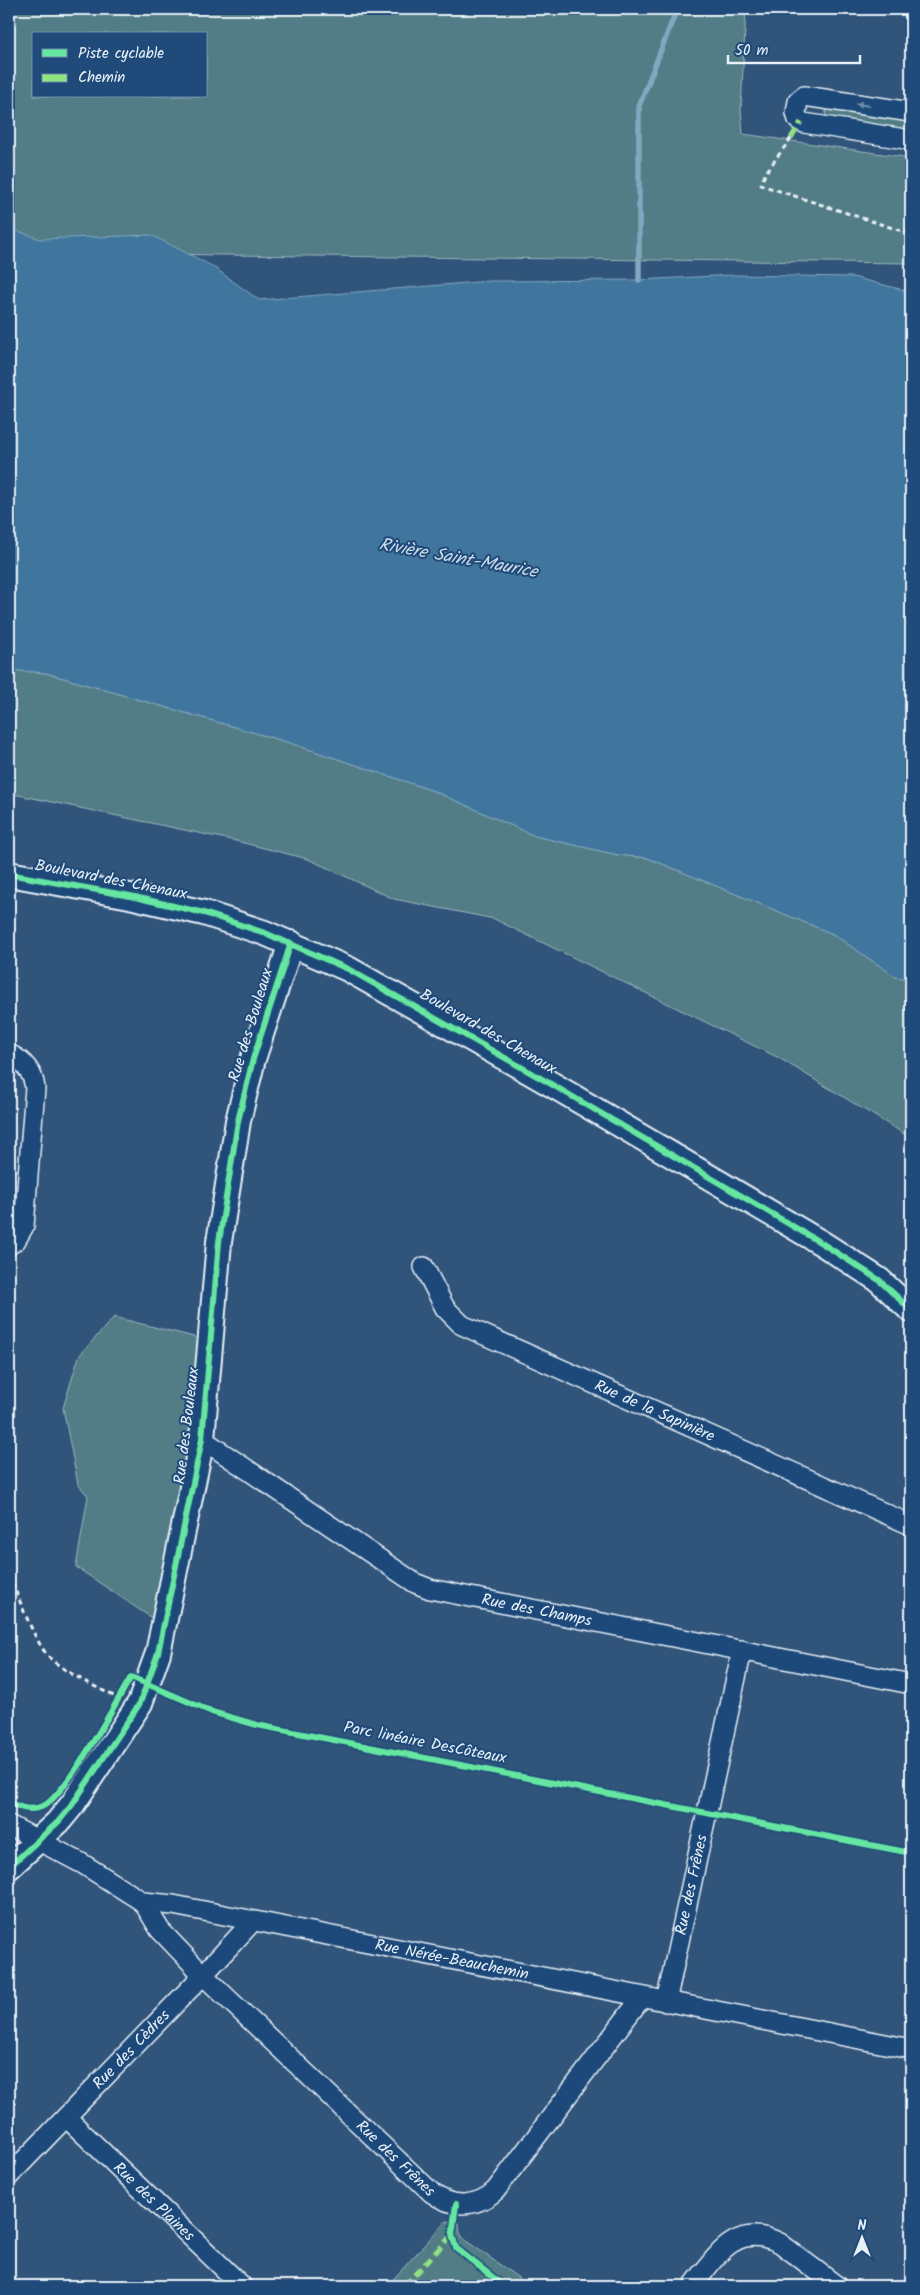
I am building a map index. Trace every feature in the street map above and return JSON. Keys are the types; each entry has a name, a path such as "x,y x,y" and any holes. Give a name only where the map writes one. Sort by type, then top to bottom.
{"street":[{"path":"911,112 804,96 798,101 796,113 798,120 804,123 911,140"},
{"name":"Boulevard des Chenaux","path":"9,874 172,905 230,920 292,943 370,980 823,1244 879,1280 911,1310"},
{"name":"Rue des Bouleaux","path":"9,1867 72,1805 133,1714 148,1684 163,1636 202,1438 219,1242 233,1146 253,1059 292,943"},
{"path":"9,1054 23,1062 34,1078 35,1088 24,1226 16,1240 9,1245"},
{"name":"Rue de la Sapinière","path":"424,1267 450,1314 462,1325 911,1525"},
{"name":"Rue des Champs","path":"202,1438 422,1586 911,1684"},
{"name":"Rue des Frênes","path":"666,2002 742,1650"},
{"name":"Rue Nérée-Beauchemin","path":"9,1825 83,1864 143,1902 173,1905 911,2050"},
{"name":"Rue des Frênes","path":"143,1902 164,1934 203,1975 432,2193 439,2198 456,2204 482,2201 496,2190 642,1997"},
{"name":"Rue des Cèdres","path":"9,2176 253,1921"},
{"name":"Rue des Plaines","path":"66,2117 242,2286"},
{"path":"693,2286 726,2246 742,2237 755,2236 772,2239 780,2243 837,2286"}],"path":[{"path":"791,138 765,174 761,184 911,234"},
{"path":"9,1575 39,1641 50,1658 89,1684 118,1698"},
{"path":"113,1706 122,1691"}],"green space":[{"path":"9,9 746,9 741,109 743,134 911,158 911,263 55,253 9,250"},
{"path":"828,109 911,119 911,132 827,119 825,113"},
{"path":"9,670 46,673 287,742 434,791 535,836 618,855 648,858 833,934 896,977 911,979 911,1138 779,1058 494,919 394,899 308,859 236,841 9,793"},
{"path":"114,1317 202,1339 172,1558 159,1623 76,1567 88,1496 78,1484 63,1408 79,1356"},
{"path":"446,2221 459,2223 460,2233 465,2240 530,2286 387,2286"}],"water":[{"name":"Rivière Saint-Maurice","path":"9,228 40,239 151,235 212,266 259,300 490,281 639,280 733,275 853,277 911,292 911,979 896,977 833,934 648,858 618,855 535,836 434,791 287,742 46,673 9,670"}],"waterway":[{"path":"639,280 639,106 677,9"}],"marked path":[{"path":"791,138 801,122"},
{"path":"404,2286 452,2235"}],"cycle path":[{"path":"9,874 130,896 204,913 265,933 348,969 551,1084 823,1244 879,1280 911,1310"},
{"path":"9,1867 58,1822 72,1805 140,1703 158,1653 202,1439 219,1242 238,1121 253,1059 291,943"},
{"name":"Parc linéaire DesCôteaux","path":"9,1801 22,1808 31,1809 45,1805 55,1797 91,1746 131,1677 212,1712 257,1725 911,1853"},
{"path":"456,2204 452,2235 456,2248 504,2286"}]}
